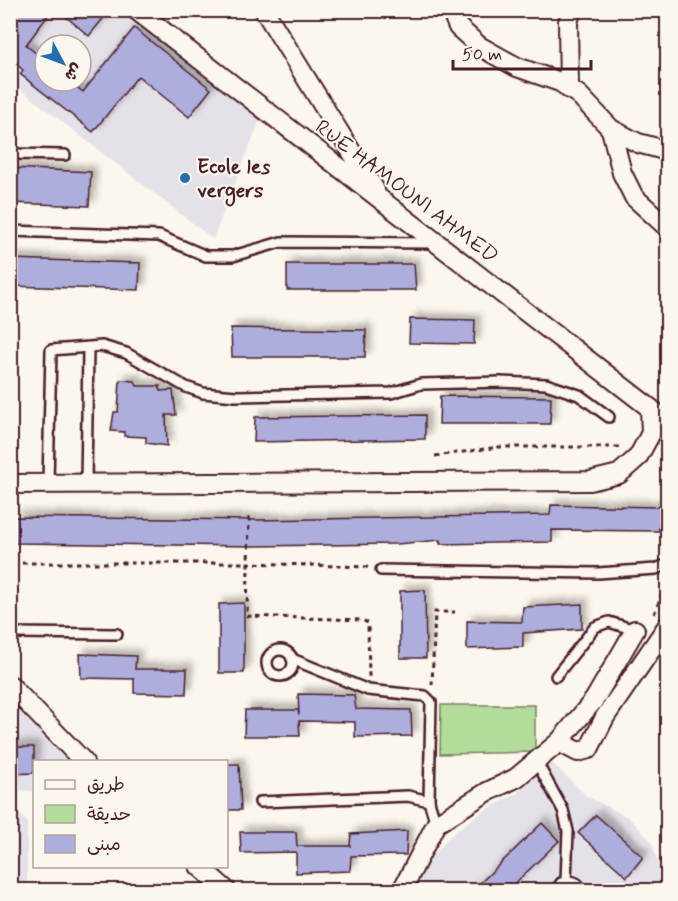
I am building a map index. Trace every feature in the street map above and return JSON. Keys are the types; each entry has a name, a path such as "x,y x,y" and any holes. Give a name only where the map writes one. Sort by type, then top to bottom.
{"street":[{"name":"RUE HAMOUNI AHMED","path":"136,10 668,422"},
{"path":"264,10 382,201"},
{"path":"451,10 458,27 479,46 517,68 560,82 611,129 638,143 668,151"},
{"path":"569,89 568,22 572,10"},
{"path":"611,129 622,172 634,197 668,228"},
{"path":"10,484 590,480 619,474 638,457 651,433 650,408"},
{"path":"559,742 578,752 589,749 605,717 668,625"},
{"path":"402,891 436,824 487,792 516,778 559,742 594,700 635,630"},
{"path":"10,685 82,760"},
{"path":"200,868 226,891"}],"lane":[{"path":"10,154 65,155"},
{"path":"10,231 159,236 181,243 206,256 233,256 281,242 439,243"},
{"path":"48,484 51,350 88,349 102,346 126,353 186,387 203,393 236,396 391,393 421,384 546,384 579,395 609,417"},
{"path":"86,484 88,349"},
{"path":"381,570 598,573 656,569 668,564"},
{"path":"556,676 595,627 609,622 635,630"},
{"path":"10,633 117,634"},
{"path":"292,659 368,690 425,696 431,702 429,801 436,824"},
{"path":"536,761 563,810 568,831 566,881 556,891"},
{"path":"260,801 408,796 429,801"},
{"path":"566,881 575,882 582,891"}],"path":[{"path":"435,456 499,447 644,446"},
{"path":"249,517 247,616 362,620 368,623 368,690"},
{"path":"22,562 360,565 381,570"},
{"path":"635,630 650,622 668,579"},
{"path":"431,702 435,612 455,612"}],"shaded area":[{"name":"Ecole les vergers","path":"10,11 117,11 261,117 213,239 11,82"},
{"path":"10,699 69,760 33,760 33,791 17,790 14,794 14,807 27,822 27,890 11,890"},
{"path":"550,761 587,796 629,818 651,841 667,890 410,890 424,865 450,836 480,813 517,793"}],"green space":[{"path":"441,705 535,705 535,752 440,754"}],"building":[{"path":"10,10 52,10 26,45 33,51 33,84 20,74 23,70 13,61 10,64"},
{"path":"58,10 110,10 91,33 85,33"},
{"path":"134,28 211,89 189,117 138,76 93,132 44,93 93,93 93,79"},
{"path":"10,168 91,172 89,206 10,203"},
{"path":"10,259 140,263 139,290 10,286"},
{"path":"287,264 414,264 416,290 287,290"},
{"path":"410,319 475,320 474,344 409,343"},
{"path":"231,328 366,330 365,357 232,357"},
{"path":"120,380 135,381 137,386 160,386 160,391 173,390 176,415 166,415 167,446 146,443 146,437 124,436 124,432 111,431 114,412 118,412"},
{"path":"440,396 551,397 550,424 439,424"},
{"path":"425,415 425,439 254,442 255,417"},
{"path":"551,505 661,507 659,531 552,530 552,542 440,544 440,540 397,544 254,546 14,543 14,517 255,520 550,515"},
{"path":"425,590 426,658 400,658 400,591"},
{"path":"244,603 244,673 219,673 219,604"},
{"path":"582,604 582,629 523,633 523,647 467,649 467,621 522,622 523,607"},
{"path":"80,654 136,656 135,669 187,669 186,694 134,693 134,679 81,678"},
{"path":"298,694 354,695 356,709 411,710 412,736 355,737 355,722 299,721 300,736 244,736 245,710 298,710 299,715"},
{"path":"10,747 34,747 33,773 10,774"},
{"path":"228,764 239,764 241,810 228,810"},
{"path":"596,815 643,857 627,877 578,833"},
{"path":"542,823 559,841 507,891 472,891"},
{"path":"407,831 406,855 351,856 350,871 296,873 296,852 241,853 240,832 296,832 297,846 350,846 351,834"}],"place":[{"name":"Ecole les vergers","path":"185,178"}]}
